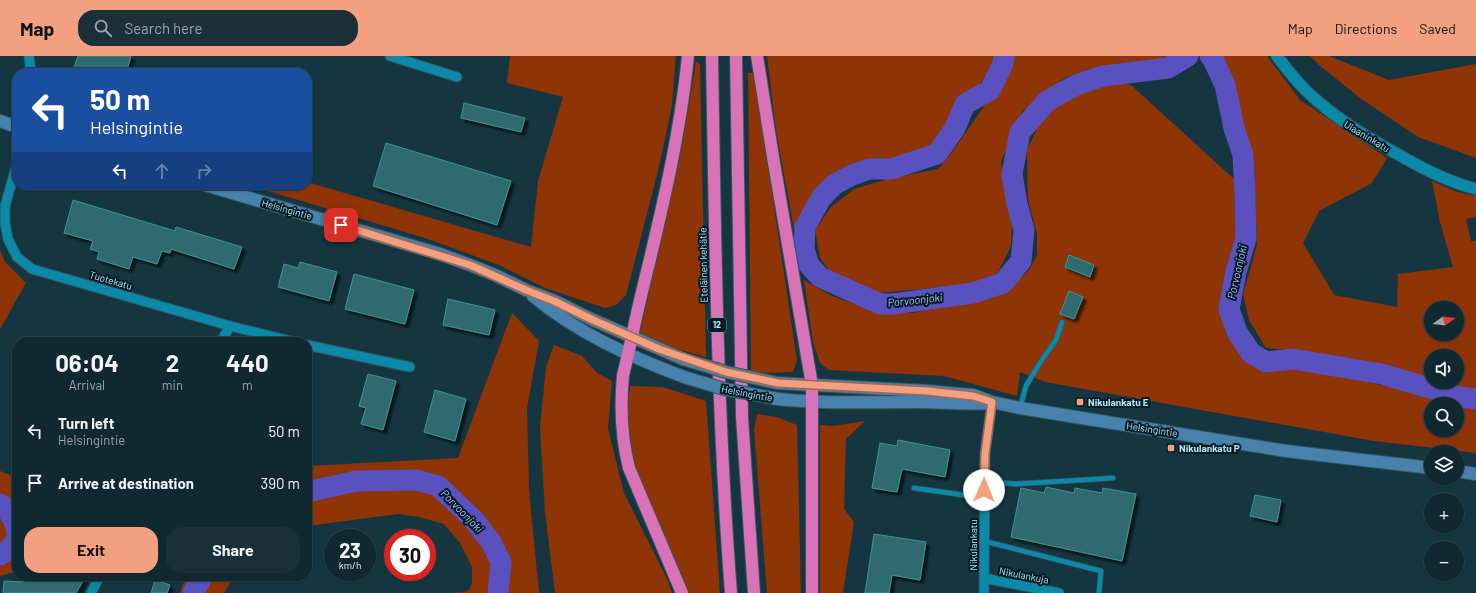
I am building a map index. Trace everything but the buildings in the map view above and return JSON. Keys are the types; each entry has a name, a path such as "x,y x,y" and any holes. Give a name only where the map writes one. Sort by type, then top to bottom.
{"highway":[{"path":"682,593 629,468 621,424 623,376 668,183 684,97 688,56"},
{"name":"Eteläinen kehätie","path":"712,56 716,290 720,415 731,593"},
{"name":"12","path":"736,56 742,417 754,593"},
{"path":"757,56 812,385 812,593"}],"main road":[{"path":"0,122 12,126"},
{"name":"Helsingintie","path":"222,190 440,254 470,265 554,301 632,338 683,359 726,372 778,383 927,391 973,396 1020,408 1286,451 1424,467"},
{"name":"Helsingintie","path":"526,290 548,309 612,346 684,377 724,389 778,399 813,402 925,402 972,404 992,402"},
{"path":"1464,472 1476,474"}],"street":[{"path":"29,56 30,68"},
{"path":"390,56 457,77"},
{"name":"Ulaaninkatu","path":"1277,56 1314,99 1342,120 1377,143 1425,170 1456,184 1476,189"},
{"name":"Tuotekatu","path":"12,182 5,206 5,223 8,239 17,257 32,269 230,326 275,337"},
{"path":"224,337 230,326"},
{"path":"312,346 410,367"},
{"name":"Nikulankatu","path":"984,593 985,454 992,402"},
{"name":"Nikulankuja","path":"984,578 1041,591 1059,593"},
{"path":"91,593 97,581"}],"lane":[{"path":"1020,408 1026,386 1056,340 1062,322"},
{"path":"984,481 1015,484 1113,478"},
{"path":"914,488 984,498"},
{"path":"984,541 1101,571 1099,593"}],"shaded area":[{"path":"510,56 676,56 672,105 659,167 626,295 616,305 605,308 545,288 499,265 425,238 265,190 312,190 312,183 531,247 538,181 563,97 507,83"},
{"path":"767,56 995,56 995,63 977,88 957,99 937,143 923,151 850,168 819,190 799,217 796,240 776,130"},
{"path":"1012,56 1169,56 1162,60 1115,64 1066,77 1022,112 1001,162 1012,226 1011,246 997,274 974,284 868,294 834,277 820,258 815,230 831,207 854,189 888,179 938,169 950,155 1012,66"},
{"path":"1220,56 1267,56 1300,100 1387,158 1372,183 1319,211 1303,243 1334,295 1397,307 1398,274 1453,267 1440,222 1432,181 1457,192 1476,196 1476,217 1466,219 1471,241 1476,241 1476,390 1464,388 1464,349 1424,349 1424,376 1384,365 1289,350 1266,348 1249,320 1243,294 1257,245 1254,160 1244,132 1234,83"},
{"path":"1310,56 1329,56 1389,80 1476,64 1476,158 1418,137 1360,98"},
{"path":"696,62 700,64 706,357 673,348 640,333 683,141"},
{"path":"748,73 754,73 797,361 793,372 766,373 751,371"},
{"path":"1114,81 1131,85 1234,179 1236,236 1220,309 1226,334 1245,360 1265,373 1292,366 1438,397 1424,397 1424,437 1464,437 1464,402 1476,405 1476,453 1464,452 1464,445 1424,445 1424,447 1374,441 1045,382 1020,372 1017,396 944,376 829,370 820,363 813,342 804,280 832,296 877,312 912,313 966,302 1008,290 1029,270 1037,255 1037,234 1028,200 1027,150 1040,122 1066,98"},
{"path":"0,250 5,262 26,283 0,329"},
{"path":"512,313 539,341 527,408 529,490 539,593 447,593 465,592 470,589 472,583 472,567 460,543 444,524 419,517 398,514 312,525 312,466 458,458"},
{"path":"554,345 582,356 597,373 612,381 608,429 624,493 668,581 672,593 555,593 545,512 540,427 546,367"},
{"path":"630,386 663,387 706,401 720,593 689,593 645,491 633,459 629,443 627,414"},
{"path":"757,414 777,417 797,425 801,593 767,593 754,430"},
{"path":"865,421 846,439 844,509 854,522 843,593 820,593 820,425 833,426"},
{"path":"0,471 12,476 12,572 0,576"},
{"path":"184,581 231,581 224,593 180,593"}],"waterway":[{"name":"Porvoonjoki","path":"1004,56 1003,64 990,90 965,104 955,128 937,154 891,169 869,169 852,175 835,184 821,198 805,227 804,250 809,265 820,277 880,304 893,304 973,293 1003,283 1021,261 1024,230 1017,204 1012,174 1020,132 1047,101 1076,85 1103,76 1168,68 1188,56"},
{"name":"Porvoonjoki","path":"1210,56 1212,57 1225,85 1234,128 1243,155 1246,238 1236,272 1229,309 1237,332 1251,353 1266,362 1293,359 1382,374 1460,397 1476,399"},
{"name":"Porvoonjoki","path":"312,491 356,481 417,480 438,486 473,519 491,542 501,562 498,593"},
{"name":"Porvoonjoki","path":"0,504 7,510 12,518"},
{"name":"Porvoonjoki","path":"0,555 7,551 12,545"},
{"name":"Porvoonjoki","path":"193,593 200,581"}],"place":[{"name":"Nikulankatu E","path":"1080,402"},
{"name":"Nikulankatu P","path":"1171,448"}],"route":[{"path":"341,225 440,254 470,265 554,301 659,349 683,359 726,372 778,383 927,391 973,396 992,402 985,454 984,490"}]}
